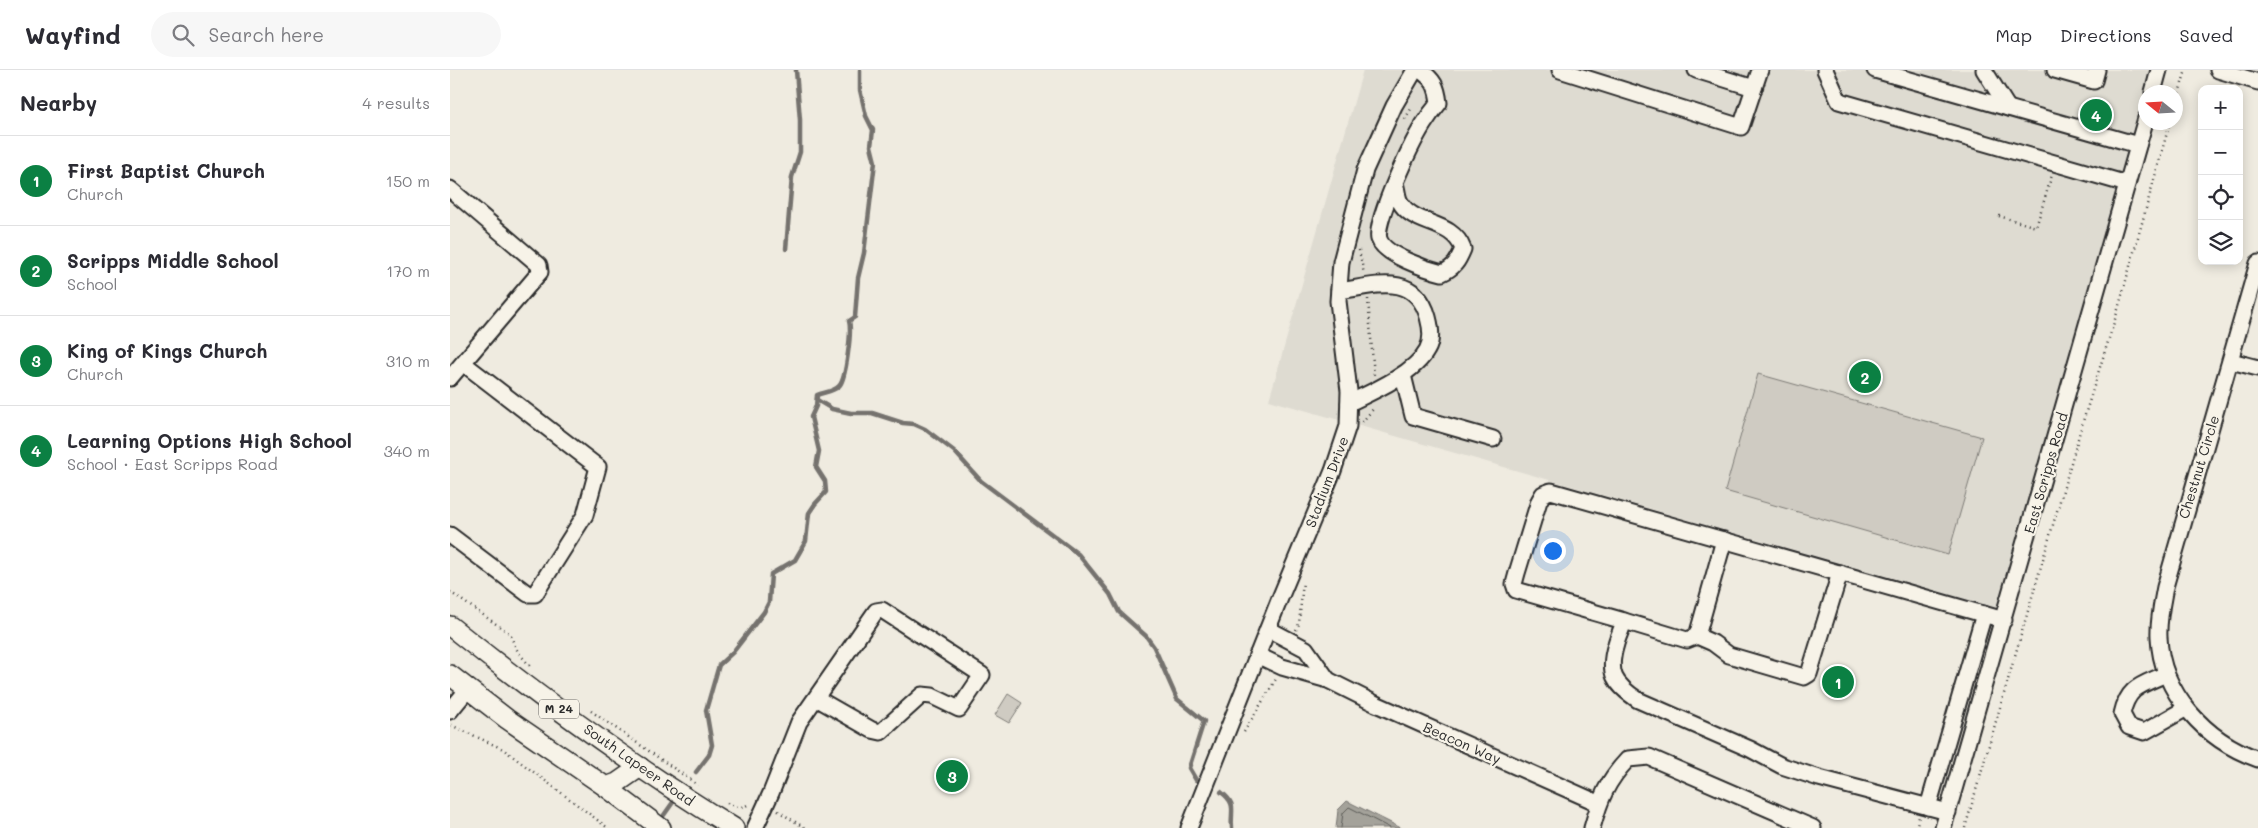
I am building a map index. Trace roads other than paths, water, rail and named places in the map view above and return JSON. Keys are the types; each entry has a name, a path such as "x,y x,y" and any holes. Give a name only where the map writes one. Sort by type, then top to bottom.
{"main road":[{"name":"South Lapeer Road","path":"450,626 506,671 640,767 687,792 733,828"},
{"name":"M 24","path":"450,676 507,719 606,787 661,828"},
{"path":"606,787 617,783 640,767"}],"street":[{"name":"Stadium Drive","path":"1189,828 1257,655 1333,472 1348,426 1348,403 1339,291 1341,262 1365,170 1394,106 1415,70"},
{"path":"1395,182 1400,202 1414,216 1443,228 1460,239 1463,250 1458,261 1450,269 1442,273 1404,259 1384,247 1379,238 1379,226 1395,182 1423,125 1439,103 1437,86 1433,79 1420,70"},
{"path":"1560,70 1741,127 1760,70"},
{"path":"1696,70 1754,88"},
{"path":"1825,70 1839,102 2127,184"},
{"path":"1875,70 2138,145"},
{"path":"1984,70 2008,108"},
{"path":"2055,70 2094,81 2097,70"},
{"path":"2155,85 2159,70"},
{"path":"2218,70 2258,82"},
{"name":"East Scripps Road","path":"1943,828 2004,620 2142,130"},
{"path":"450,189 539,265 540,272 450,378"},
{"name":"Chestnut Circle","path":"2258,263 2165,587 2159,638 2166,674 2185,709 2204,727 2228,744 2258,759"},
{"path":"1339,291 1388,284 1411,289 1425,306 1432,331 1427,350 1403,375 1348,403"},
{"path":"2231,361 2258,368"},
{"path":"450,535 528,594 535,594 585,515 598,467 463,363"},
{"path":"1403,375 1413,416 1493,439"},
{"path":"1840,573 1809,674 1804,677 1729,655 1713,642 1697,636 1687,640 1516,590 1514,584 1543,494 1551,491 1724,540 1840,573 1984,614 2004,620"},
{"path":"1697,636 1724,540"},
{"path":"755,828 795,729 816,698 876,611 879,609 982,675 959,709 932,696 922,695 882,732 872,730 816,698"},
{"path":"1928,807 1984,614"},
{"path":"1624,621 1611,667 1615,680 1622,689 1638,700 1782,766 1819,778 1948,812"},
{"name":"Beacon Way","path":"1268,629 1306,649 1328,680"},
{"name":"Beacon Way","path":"1257,655 1282,667 1328,680 1394,712 1598,803"},
{"path":"2166,674 2136,688 2125,699 2122,714 2129,727 2144,732 2185,709"},
{"path":"450,711 468,689"},
{"path":"1592,828 1598,803 1612,776 1628,759 1649,757 1813,828"}],"water":[{"path":"1347,801 1401,828 1336,828 1338,810"}],"waterway":[{"path":"786,249 792,177 800,152 800,120 796,70"},
{"path":"696,772 709,755 712,745 706,710 719,665 733,652 764,612 769,602 771,574 795,560 806,541 809,513 826,492 825,481 816,467 819,451 811,417 816,406 817,395 837,388 842,382 844,375 849,344 849,321 855,317 858,278 864,253 875,162 871,146 873,130 866,116 860,90 860,70"},
{"path":"817,400 832,409 851,413 872,413 903,423 914,424 925,429 954,451 981,481 1078,554 1110,594 1119,612 1146,636 1154,647 1177,699 1204,721 1189,768 1196,780"},
{"path":"1221,792 1231,804 1232,828"},
{"path":"664,815 676,798"}],"place":[{"name":"Learning Options High School","path":"2096,115"},
{"name":"Scripps Middle School","path":"1865,377"},
{"name":"First Baptist Church","path":"1838,682"},
{"name":"King of Kings Church","path":"952,776"}]}
